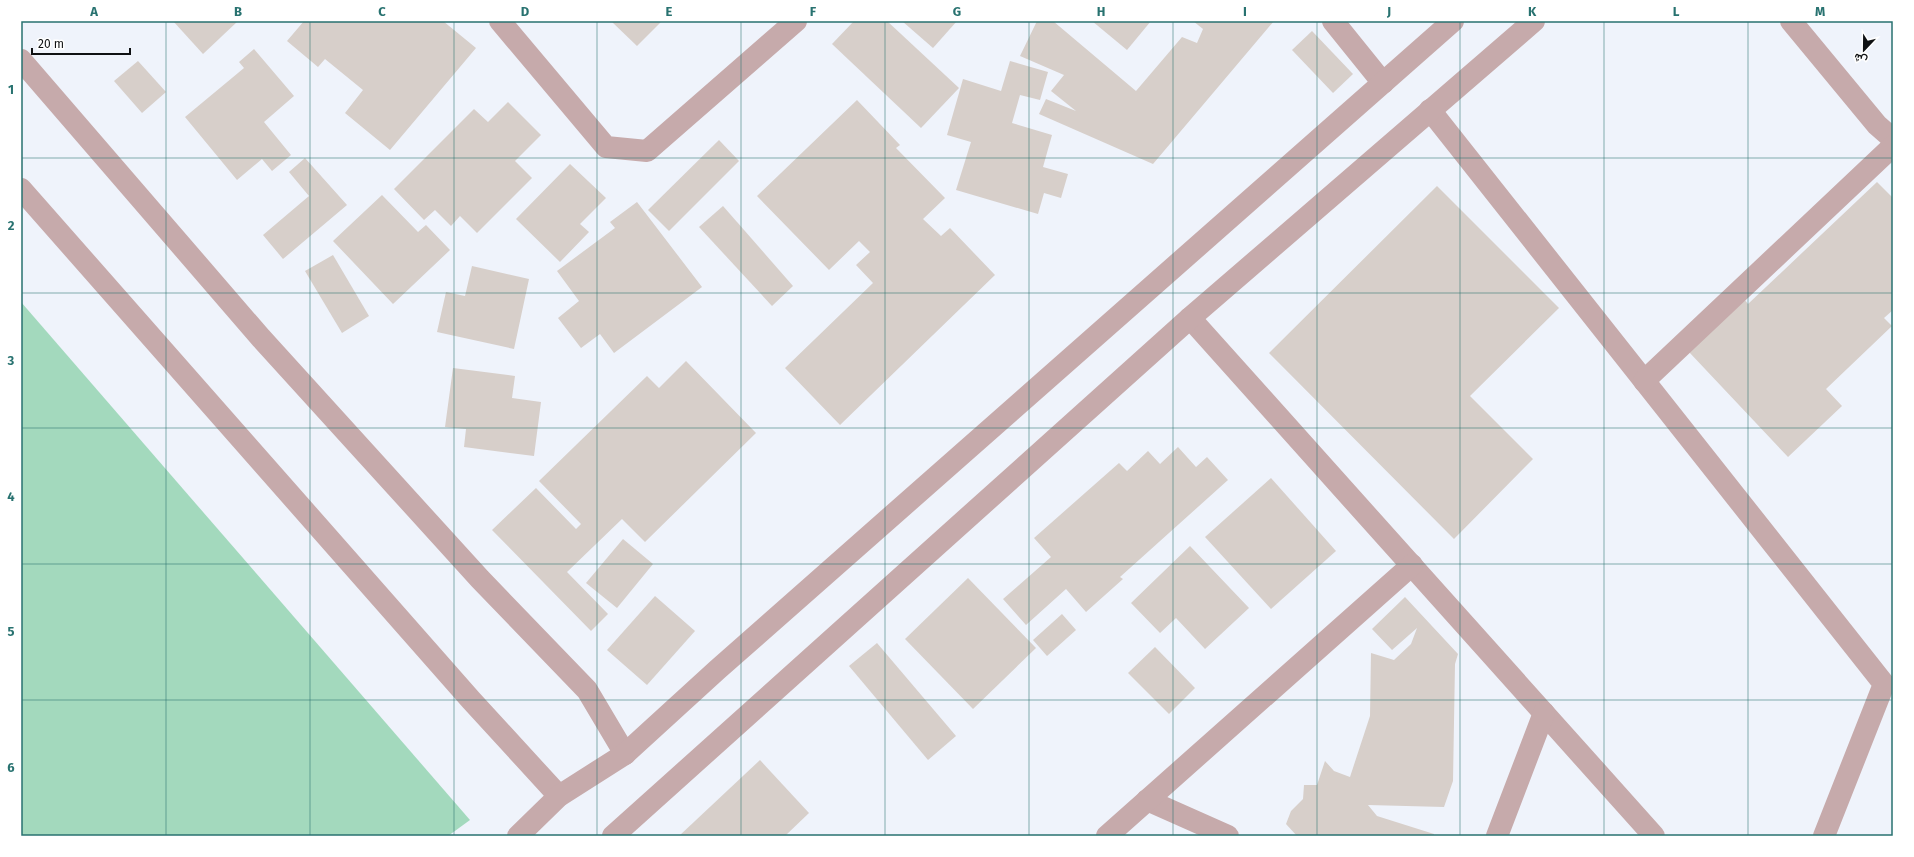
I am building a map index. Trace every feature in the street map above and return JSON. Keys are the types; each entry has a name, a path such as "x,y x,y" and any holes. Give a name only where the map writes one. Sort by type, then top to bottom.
{"street":[{"path":"500,21 606,147 647,151 796,21"},
{"path":"1332,21 1383,83"},
{"path":"518,836 559,796 625,754 717,670 1453,21"},
{"path":"613,836 1190,318 1534,21"},
{"path":"1791,21 1877,125 1893,139"},
{"path":"21,60 261,338 480,579 587,690 625,754"},
{"path":"1430,110 1884,684 1824,836"},
{"path":"1644,381 1893,146"},
{"path":"21,189 460,688 559,796"},
{"path":"1190,318 1654,836"},
{"path":"1107,836 1412,565"},
{"path":"1497,836 1544,713"},
{"path":"1147,800 1228,836"}],"green space":[{"path":"21,302 470,820 448,836 21,836"}],"building":[{"path":"173,21 238,21 203,54"},
{"path":"304,21 443,21 476,48 390,150 345,113 363,90 325,59 318,67 287,41"},
{"path":"611,21 662,21 637,46"},
{"path":"854,21 887,21 959,88 921,128 832,44"},
{"path":"902,21 957,21 933,48"},
{"path":"1037,21 1053,21 1136,91 1182,37 1197,43 1203,29 1193,21 1274,21 1153,164 1039,114 1046,99 1076,111 1051,91 1064,75 1020,56"},
{"path":"1092,21 1151,21 1127,50"},
{"path":"1312,31 1353,74 1333,93 1292,50"},
{"path":"254,49 294,96 264,122 291,155 272,171 262,159 237,180 185,117 244,68 239,62"},
{"path":"138,61 166,92 142,113 114,81"},
{"path":"1010,61 1048,72 1040,100 1020,95 1012,123 1052,135 1043,167 1068,174 1061,198 1044,193 1038,214 956,190 971,142 947,135 963,79 1001,91"},
{"path":"857,100 900,145 896,148 945,198 923,219 941,236 950,228 995,275 840,425 785,368 873,283 856,265 870,252 859,241 829,270 757,196"},
{"path":"508,102 541,135 515,161 532,178 477,233 460,216 451,226 435,210 424,220 394,189 474,109 488,122"},
{"path":"719,140 739,161 669,231 648,210"},
{"path":"305,158 347,205 283,259 263,235 309,196 289,172"},
{"path":"570,164 606,198 580,224 589,232 560,262 516,219"},
{"path":"1877,182 1893,198 1893,310 1884,318 1892,326 1826,389 1842,406 1788,457 1689,352 1745,300 1748,304"},
{"path":"1437,186 1559,308 1470,396 1533,459 1454,539 1269,353"},
{"path":"382,195 418,232 426,225 450,250 393,304 333,241"},
{"path":"637,202 702,287 614,353 600,334 581,348 558,318 579,301 557,271 615,228 610,222"},
{"path":"723,206 793,286 772,306 699,227"},
{"path":"333,255 369,316 342,333 305,271"},
{"path":"472,266 529,279 514,349 437,332 446,292 465,296"},
{"path":"686,361 756,433 645,542 622,519 567,572 608,614 591,631 492,530 536,488 576,529 581,524 539,481 647,376 659,388"},
{"path":"453,368 515,376 512,398 541,402 534,456 464,447 466,429 445,427"},
{"path":"1178,447 1196,467 1207,457 1228,480 1120,577 1123,579 1086,612 1066,589 1026,625 1003,599 1051,557 1034,538 1119,463 1127,471 1148,451 1160,464"},
{"path":"1271,478 1336,551 1271,609 1205,537"},
{"path":"623,539 653,564 617,608 586,583"},
{"path":"1190,546 1249,608 1205,649 1176,618 1160,633 1131,603"},
{"path":"968,578 1036,648 973,709 905,639"},
{"path":"655,596 695,631 647,685 607,650"},
{"path":"1405,597 1458,654 1455,664 1453,781 1444,807 1368,805 1377,816 1434,834 1434,836 1297,836 1286,824 1291,811 1303,799 1304,785 1317,785 1325,761 1334,771 1350,777 1370,716 1371,653 1394,660 1411,644 1417,628 1392,650 1372,629"},
{"path":"1062,614 1076,630 1047,656 1033,640"},
{"path":"877,643 956,736 928,760 849,666"},
{"path":"1155,647 1195,688 1169,714 1128,673"},
{"path":"760,760 809,813 785,836 679,836"}]}
